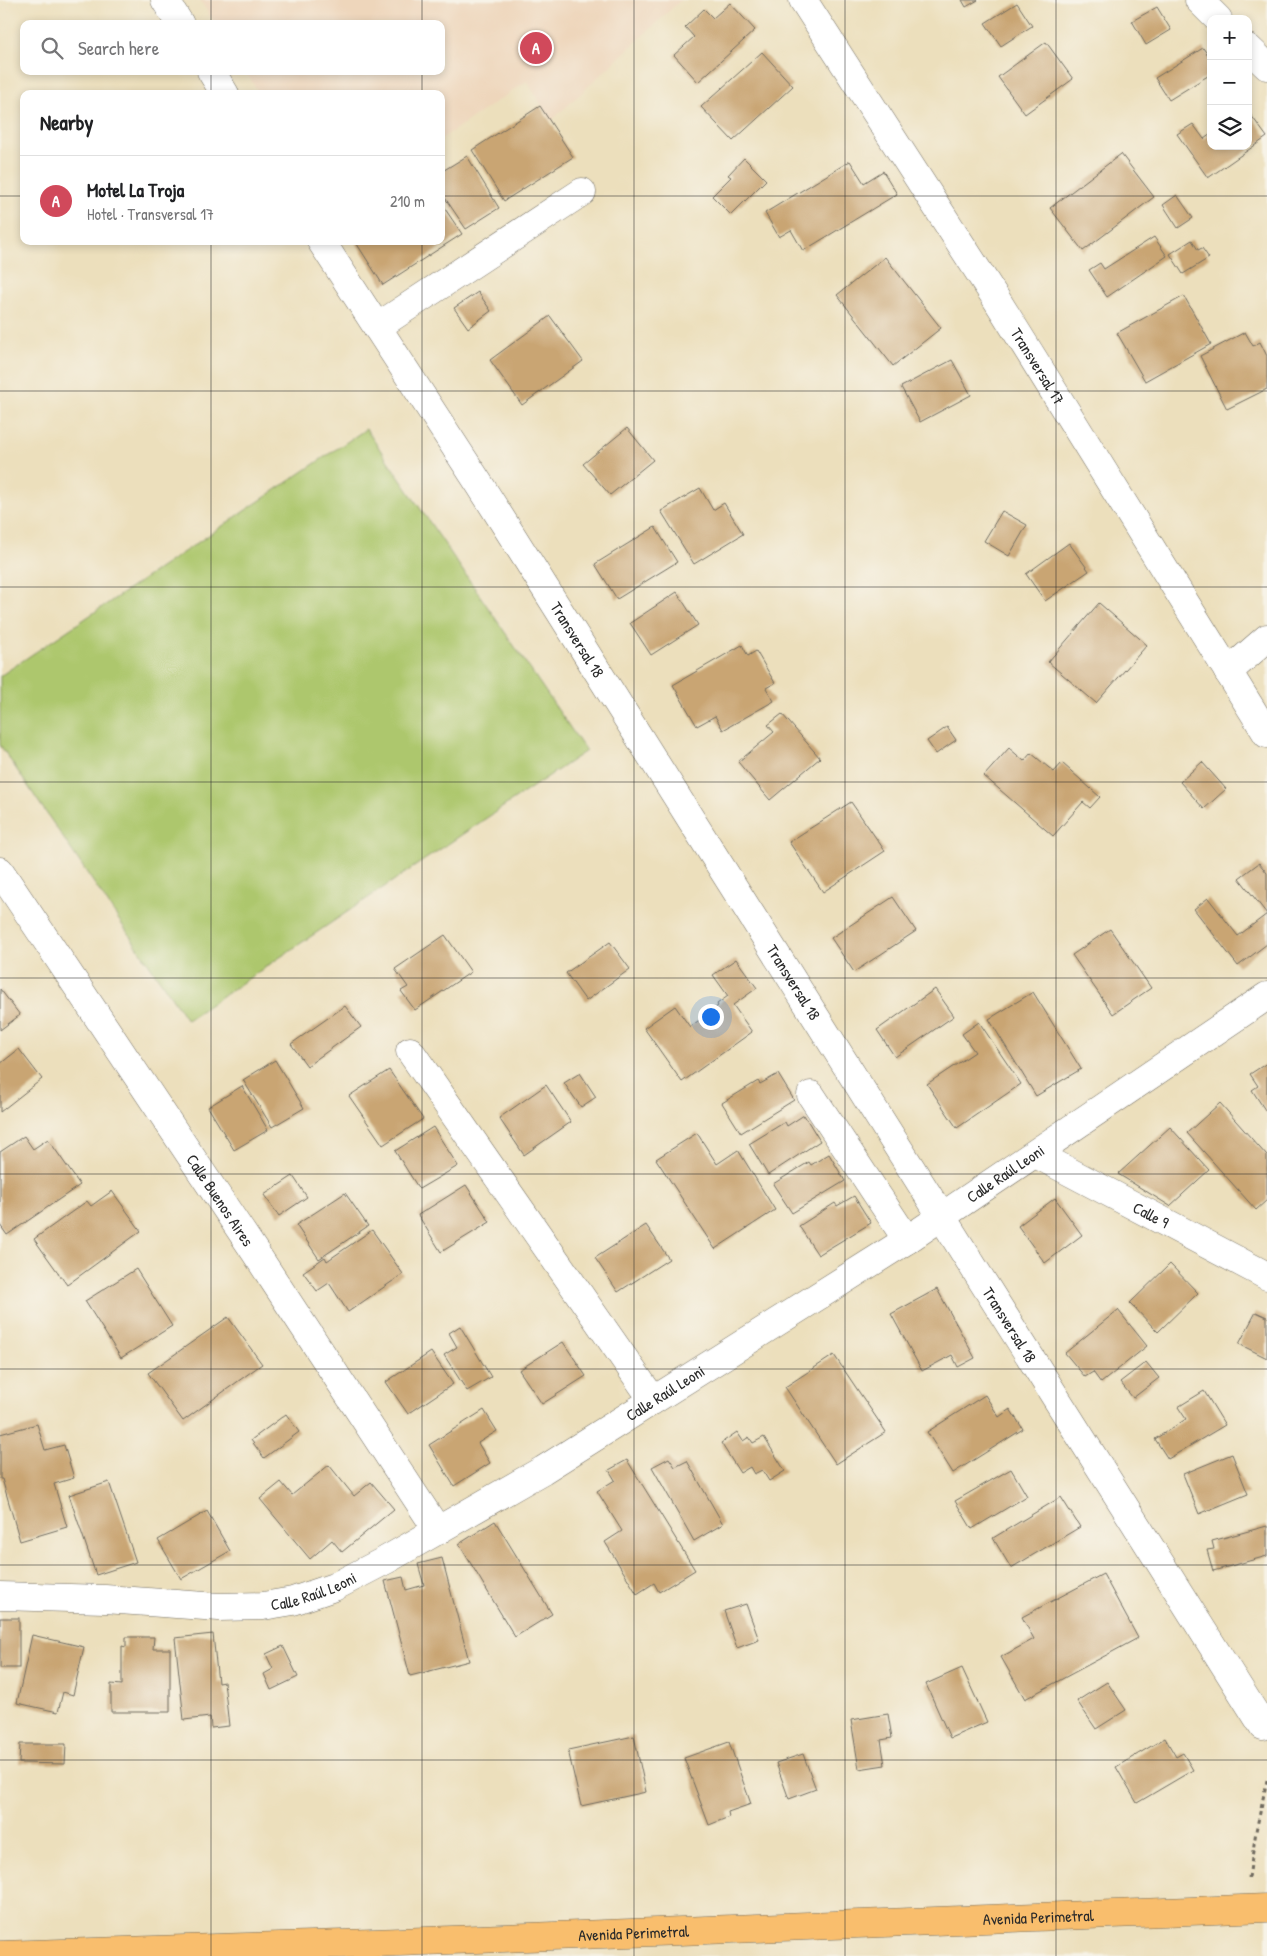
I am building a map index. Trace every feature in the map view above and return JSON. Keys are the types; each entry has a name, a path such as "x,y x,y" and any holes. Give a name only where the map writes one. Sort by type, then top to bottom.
{"highway":[{"name":"Avenida Perimetral","path":"0,1955 354,1944 1256,1908"}],"street":[{"path":"164,0 177,20"},
{"name":"Transversal 17","path":"803,0 996,297 1267,734"},
{"path":"1199,0 1214,15"},
{"path":"1252,52 1267,66"},
{"path":"214,75 223,90"},
{"path":"377,327 582,192"},
{"name":"Transversal 18","path":"324,245 480,485 1263,1726"},
{"path":"1228,672 1267,638"},
{"name":"Calle Buenos Aires","path":"0,871 255,1252 438,1531"},
{"name":"Calle Raúl Leoni","path":"0,1596 105,1599 219,1607 263,1606 293,1601 334,1587 438,1531 543,1470 907,1240 1267,996"},
{"path":"410,1051 653,1400"},
{"path":"812,1095 907,1240"},
{"name":"Calle 9","path":"1036,1154 1267,1276"}],"path":[{"path":"1256,1908 1256,1831 1267,1780"}],"shaded area":[{"path":"200,0 681,0 551,121 527,81 445,136 445,90 257,90 248,75 445,75 445,20 212,20"}],"green space":[{"path":"366,429 586,751 187,1020 0,745 0,676"}],"building":[{"path":"962,0 978,0 966,7"},
{"path":"730,3 755,30 698,82 674,55 694,37 685,27 704,9 713,18"},
{"path":"1017,3 1032,26 1001,46 985,23"},
{"path":"1157,7 1171,30 1146,45 1132,21"},
{"path":"1046,42 1073,79 1025,114 998,77"},
{"path":"1203,48 1207,54 1207,76 1169,100 1155,78"},
{"path":"762,52 793,86 733,141 701,107"},
{"path":"540,106 573,157 504,201 472,150"},
{"path":"1252,116 1267,137 1252,147"},
{"path":"1193,124 1204,139 1207,137 1207,150 1248,150 1208,178 1177,134"},
{"path":"1121,154 1154,197 1083,251 1050,208"},
{"path":"467,156 499,208 466,229 445,198 445,170"},
{"path":"744,158 766,180 731,215 712,196 731,177 728,175"},
{"path":"850,161 864,183 883,171 897,194 803,251 791,230 779,237 765,213"},
{"path":"1177,195 1193,218 1178,228 1163,205"},
{"path":"445,209 462,234 445,245"},
{"path":"1154,237 1167,256 1107,297 1089,270 1100,263 1104,269"},
{"path":"1192,240 1198,250 1202,248 1209,258 1183,274 1170,254"},
{"path":"358,245 445,245 383,285"},
{"path":"885,257 941,328 893,366 837,295"},
{"path":"478,292 491,311 468,328 454,308"},
{"path":"1184,296 1211,344 1145,381 1117,333"},
{"path":"550,316 583,361 522,405 490,360"},
{"path":"1245,332 1253,346 1260,342 1267,356 1267,389 1227,409 1200,356"},
{"path":"952,360 971,395 920,422 901,387"},
{"path":"627,428 653,460 610,495 583,464"},
{"path":"700,488 713,510 724,503 743,534 694,564 661,511"},
{"path":"1002,511 1027,525 1009,556 984,541"},
{"path":"655,527 677,562 617,599 595,564"},
{"path":"1069,543 1089,571 1045,601 1026,574"},
{"path":"677,592 698,625 651,655 630,623"},
{"path":"1099,603 1147,645 1096,703 1048,662"},
{"path":"742,645 748,656 756,651 775,683 766,688 774,701 723,730 715,716 697,726 673,685"},
{"path":"782,714 820,758 770,800 738,762 774,732 768,725"},
{"path":"947,727 956,740 936,754 927,741"},
{"path":"1009,748 1024,761 1031,753 1054,772 1062,763 1100,797 1090,808 1083,802 1053,836 984,776"},
{"path":"1202,762 1226,789 1204,809 1180,782"},
{"path":"851,802 885,851 823,892 789,842"},
{"path":"1259,863 1267,873 1267,914 1239,878"},
{"path":"893,897 916,931 854,972 831,938"},
{"path":"1208,898 1238,936 1267,914 1267,944 1238,966 1194,909"},
{"path":"1110,929 1151,988 1113,1014 1072,955"},
{"path":"445,935 471,972 415,1010 401,991 408,987 395,969"},
{"path":"610,942 630,969 586,1001 566,973"},
{"path":"736,959 757,988 733,1005 752,1032 682,1082 644,1028 675,1006 690,1027 718,1006 717,1004 728,996 713,975"},
{"path":"0,989 20,1015 0,1030"},
{"path":"935,989 954,1016 895,1057 877,1030"},
{"path":"1033,992 1081,1069 1036,1096 989,1019"},
{"path":"345,1006 361,1027 307,1066 291,1044"},
{"path":"979,1022 1021,1084 957,1128 927,1084 975,1052 962,1034"},
{"path":"19,1049 42,1079 0,1112 0,1064"},
{"path":"275,1060 304,1108 272,1127 243,1080"},
{"path":"1267,1063 1267,1113 1252,1090 1258,1086 1250,1074"},
{"path":"389,1070 423,1119 383,1145 349,1096"},
{"path":"580,1073 596,1097 581,1107 564,1083"},
{"path":"778,1074 794,1100 741,1133 722,1103 758,1081 760,1084"},
{"path":"546,1085 571,1122 524,1155 499,1118"},
{"path":"242,1086 268,1130 234,1150 208,1107"},
{"path":"1220,1103 1267,1156 1267,1200 1256,1210 1187,1133"},
{"path":"804,1115 820,1141 768,1175 749,1144 785,1122 787,1126"},
{"path":"433,1127 458,1166 419,1189 395,1151"},
{"path":"1170,1127 1209,1170 1170,1206 1118,1174"},
{"path":"697,1133 717,1164 738,1150 775,1210 715,1249 656,1159"},
{"path":"24,1136 33,1149 48,1139 80,1185 7,1235 0,1225 0,1152"},
{"path":"829,1154 845,1181 792,1213 773,1184 809,1162 811,1165"},
{"path":"293,1176 307,1197 279,1216 264,1195"},
{"path":"466,1185 490,1222 441,1252 418,1215"},
{"path":"112,1191 141,1231 67,1285 34,1239 87,1201 91,1206"},
{"path":"345,1193 368,1226 319,1259 296,1225"},
{"path":"854,1196 871,1223 818,1255 799,1226 835,1203 837,1206"},
{"path":"1055,1198 1082,1235 1045,1263 1018,1226"},
{"path":"646,1225 669,1259 618,1292 595,1258"},
{"path":"372,1230 403,1274 348,1312 329,1283 317,1291 303,1272 325,1257 327,1261"},
{"path":"1170,1264 1198,1293 1158,1332 1130,1303"},
{"path":"136,1269 172,1326 121,1358 85,1301"},
{"path":"937,1289 975,1358 958,1367 952,1355 922,1371 891,1314"},
{"path":"1118,1310 1147,1346 1101,1383 1093,1372 1085,1377 1065,1353"},
{"path":"1256,1312 1267,1317 1267,1358 1239,1344"},
{"path":"228,1317 262,1364 183,1421 148,1373"},
{"path":"460,1326 491,1377 467,1391 444,1355 457,1347 449,1333"},
{"path":"563,1342 586,1376 542,1404 519,1370"},
{"path":"431,1352 453,1384 408,1414 386,1382"},
{"path":"834,1355 886,1432 836,1464 785,1387"},
{"path":"1146,1362 1159,1378 1133,1398 1120,1382"},
{"path":"1204,1391 1225,1425 1168,1459 1155,1439 1186,1419 1178,1407"},
{"path":"985,1395 999,1417 1010,1409 1023,1429 953,1473 927,1432"},
{"path":"484,1410 497,1431 478,1443 490,1463 454,1486 429,1445"},
{"path":"286,1414 299,1432 264,1458 251,1440"},
{"path":"37,1424 45,1450 64,1445 74,1478 54,1484 67,1527 20,1541 2,1479 0,1479 0,1434"},
{"path":"737,1432 743,1441 749,1437 753,1443 764,1437 785,1471 769,1481 762,1470 754,1474 750,1467 740,1473 721,1443"},
{"path":"1232,1454 1248,1494 1199,1514 1183,1474"},
{"path":"669,1458 675,1467 687,1461 723,1524 694,1541 652,1467"},
{"path":"627,1460 695,1570 659,1592 654,1583 637,1594 605,1542 622,1531 597,1491 615,1480 609,1470"},
{"path":"329,1465 354,1496 371,1482 394,1509 342,1552 332,1540 310,1559 260,1499 281,1482 292,1495"},
{"path":"1011,1469 1027,1496 972,1529 955,1501"},
{"path":"109,1482 136,1562 96,1575 69,1495"},
{"path":"1061,1497 1080,1527 1011,1568 993,1538"},
{"path":"207,1511 230,1551 181,1579 158,1540"},
{"path":"495,1521 552,1614 515,1637 459,1544"},
{"path":"1267,1526 1267,1556 1213,1571 1207,1550 1214,1549 1212,1541"},
{"path":"442,1558 469,1661 410,1676 385,1581 403,1577 406,1590 424,1585 418,1564"},
{"path":"1103,1574 1138,1638 1025,1699 1001,1657 1034,1639 1022,1617"},
{"path":"746,1604 759,1640 737,1648 724,1611"},
{"path":"0,1618 19,1618 19,1668 0,1668"},
{"path":"213,1634 218,1683 224,1682 229,1726 211,1728 210,1717 184,1720 175,1638"},
{"path":"32,1635 84,1647 73,1695 63,1692 58,1712 17,1703"},
{"path":"126,1637 154,1637 153,1649 170,1649 170,1712 111,1712 111,1684 122,1685 122,1646 126,1647"},
{"path":"283,1646 298,1677 271,1690 264,1674 273,1669 266,1654"},
{"path":"962,1668 987,1722 950,1738 926,1684"},
{"path":"1107,1682 1126,1710 1096,1729 1077,1701"},
{"path":"888,1714 892,1738 881,1740 885,1765 859,1769 851,1720"},
{"path":"634,1736 646,1792 581,1806 568,1750"},
{"path":"1165,1738 1176,1757 1183,1753 1193,1770 1137,1803 1116,1767"},
{"path":"729,1742 751,1804 728,1812 729,1817 709,1825 684,1758"},
{"path":"20,1744 66,1744 65,1764 19,1763"},
{"path":"803,1754 816,1789 789,1799 776,1763"}],"place":[{"name":"Motel La Troja","path":"536,48"}]}
